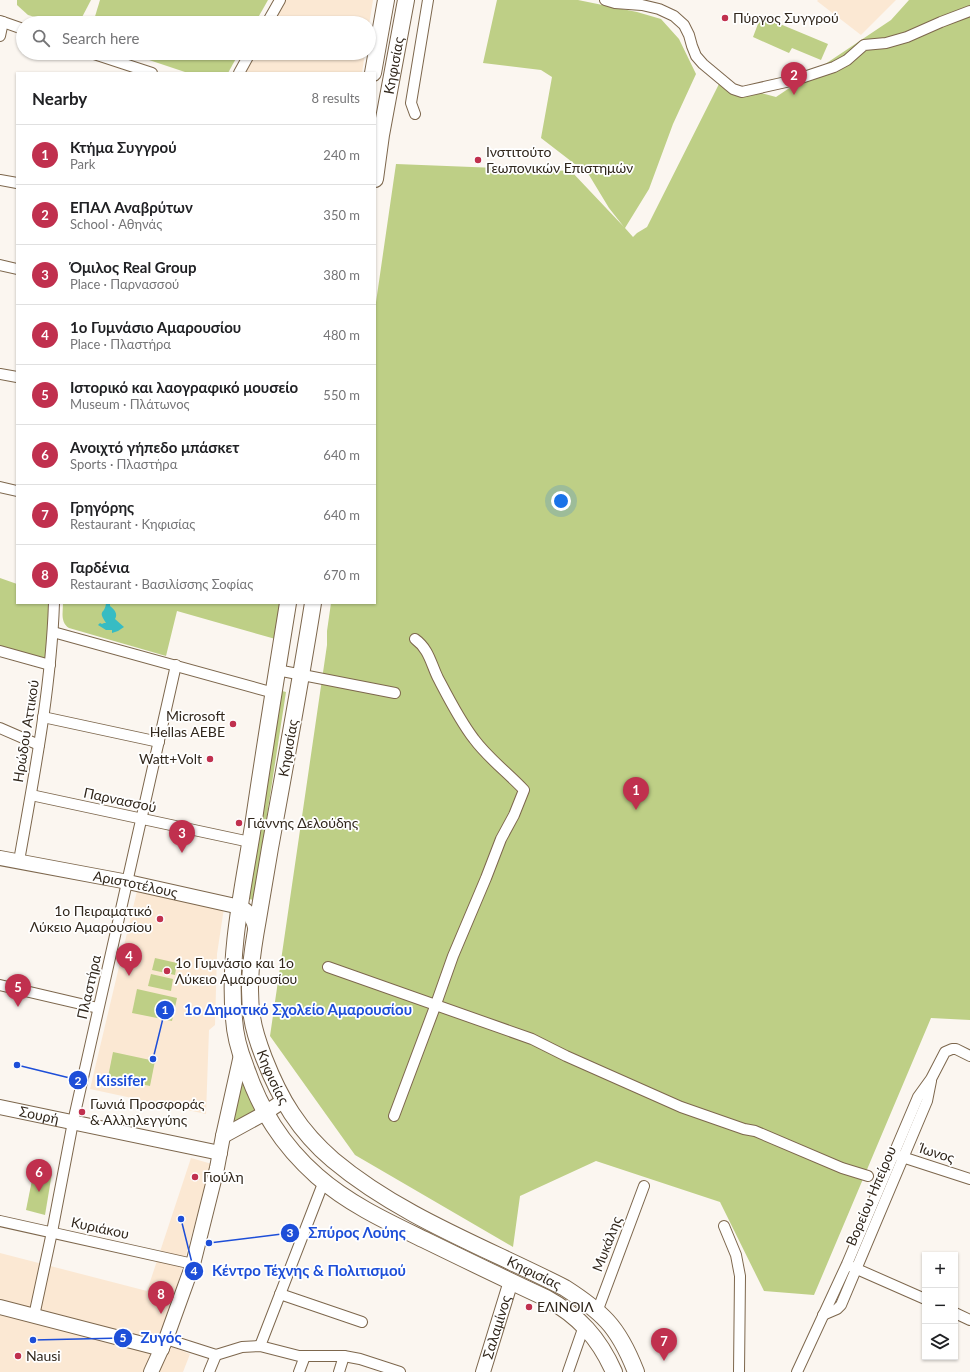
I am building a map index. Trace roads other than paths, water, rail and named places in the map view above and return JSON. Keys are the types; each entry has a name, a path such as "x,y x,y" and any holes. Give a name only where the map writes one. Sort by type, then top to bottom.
{"main road":[{"name":"Κηφισίας","path":"376,56 386,0"},
{"name":"Κηφισίας","path":"376,164 378,134 406,0"},
{"name":"Κηφισίας","path":"373,72 375,60"},
{"name":"Κηφισίας","path":"288,604 240,907 233,961 235,1027 241,1055 255,1093 276,1131 294,1154 324,1181 353,1202 384,1220 557,1304 575,1316 584,1326 600,1346 614,1372"},
{"name":"Κηφισίας","path":"313,604 302,675 251,964 250,992 252,1019 275,1086 293,1116 313,1141 333,1160 372,1188 414,1213 565,1288 597,1312 613,1328 624,1346 636,1372"}],"street":[{"path":"271,16 280,0"},
{"path":"416,114 411,103 428,0"},
{"path":"605,0 615,3 642,5 659,9 674,16 684,25 696,56 703,64 724,83 733,89 742,92 795,80 834,67 847,60 864,45 886,43 907,37 970,11"},
{"path":"0,36 1,22 16,27"},
{"path":"112,60 149,72"},
{"path":"240,72 246,60"},
{"path":"0,180 16,182"},
{"path":"0,265 16,269"},
{"path":"0,374 16,378"},
{"path":"0,487 16,491"},
{"name":"Ηρώδου Αττικού","path":"19,861 43,717 50,665 54,604"},
{"path":"53,632 274,693"},
{"path":"394,1116 453,956 501,839 514,815 524,790 486,753 474,739 451,702 434,669 426,649 415,639"},
{"path":"0,652 50,665"},
{"name":"Πλαστήρα","path":"34,1316 73,1122 176,665"},
{"path":"278,670 394,693"},
{"path":"43,717 158,742"},
{"path":"0,728 39,745"},
{"name":"Παρνασσού","path":"31,795 250,842"},
{"name":"Αριστοτέλους","path":"0,858 128,882 240,907"},
{"path":"240,907 245,909 252,918 256,930"},
{"path":"328,967 540,1042 566,1056 681,1107 744,1129 755,1131 842,1168 868,1176"},
{"path":"0,985 98,1008"},
{"name":"Βορείου Ηπείρου","path":"797,1372 823,1315 851,1266 898,1156 918,1098 931,1079 943,1056 949,1050 956,1049 970,1056"},
{"path":"151,1372 164,1344 193,1264 220,1153 241,1055"},
{"path":"223,1136 265,1113 283,1101"},
{"name":"Σουρή","path":"0,1107 220,1153"},
{"name":"Ίωνος","path":"898,1156 970,1179"},
{"path":"260,1346 324,1181"},
{"name":"Μυκάλης","path":"597,1312 644,1186"},
{"name":"Κυριάκου","path":"0,1221 193,1264"},
{"path":"724,1226 736,1255 740,1276 739,1372"},
{"path":"851,1266 922,1298"},
{"name":"Σαλαμίνος","path":"483,1372 511,1281"},
{"path":"280,1294 362,1322"},
{"path":"0,1307 34,1316 216,1355 242,1347 260,1346 299,1356 344,1356 360,1359 400,1372"},
{"path":"958,1314 970,1320"},
{"path":"568,1372 584,1326"},
{"path":"209,1372 216,1355"},
{"path":"299,1372 305,1356"},
{"path":"339,1372 344,1356"}],"water":[{"path":"106,604 110,604 116,614 115,619 124,627 112,633 112,630 106,630 98,625 100,623 106,623 102,616"}],"place":[{"name":"Πύργος Συγγρού","path":"725,18"},
{"name":"ΕΠΑΛ Αναβρύτων","path":"794,95"},
{"name":"Ινστιτούτο Γεωπονικών Επιστημών","path":"478,160"},
{"name":"Microsoft Hellas AEBE","path":"233,724"},
{"name":"Watt+Volt","path":"210,759"},
{"name":"Κτήμα Συγγρού","path":"636,810"},
{"name":"Γιάννης Δελούδης","path":"239,823"},
{"name":"Όμιλος Real Group","path":"182,853"},
{"name":"1ο Πειραματικό Λύκειο Αμαρουσίου","path":"160,919"},
{"name":"1ο Γυμνάσιο και 1ο Λύκειο Αμαρουσίου","path":"167,971"},
{"name":"1ο Γυμνάσιο Αμαρουσίου","path":"129,976"},
{"name":"Ιστορικό και λαογραφικό μουσείο","path":"18,1007"},
{"name":"1ο Δημοτικό Σχολείο Αμαρουσίου","path":"153,1059"},
{"name":"Kissifer","path":"17,1065"},
{"name":"Γωνιά Προσφοράς & Αλληλεγγύης","path":"82,1112"},
{"name":"Γιούλη","path":"195,1177"},
{"name":"Ανοιχτό γήπεδο μπάσκετ","path":"39,1192"},
{"name":"Κέντρο Τέχνης & Πολιτισμού","path":"181,1219"},
{"name":"Σπύρος Λούης","path":"209,1243"},
{"name":"ΕΛΙΝΟΙΛ","path":"529,1307"},
{"name":"Γαρδένια","path":"161,1314"},
{"name":"Ζυγός","path":"33,1340"},
{"name":"Nausi","path":"18,1356"},
{"name":"Γρηγόρης","path":"664,1361"}]}
